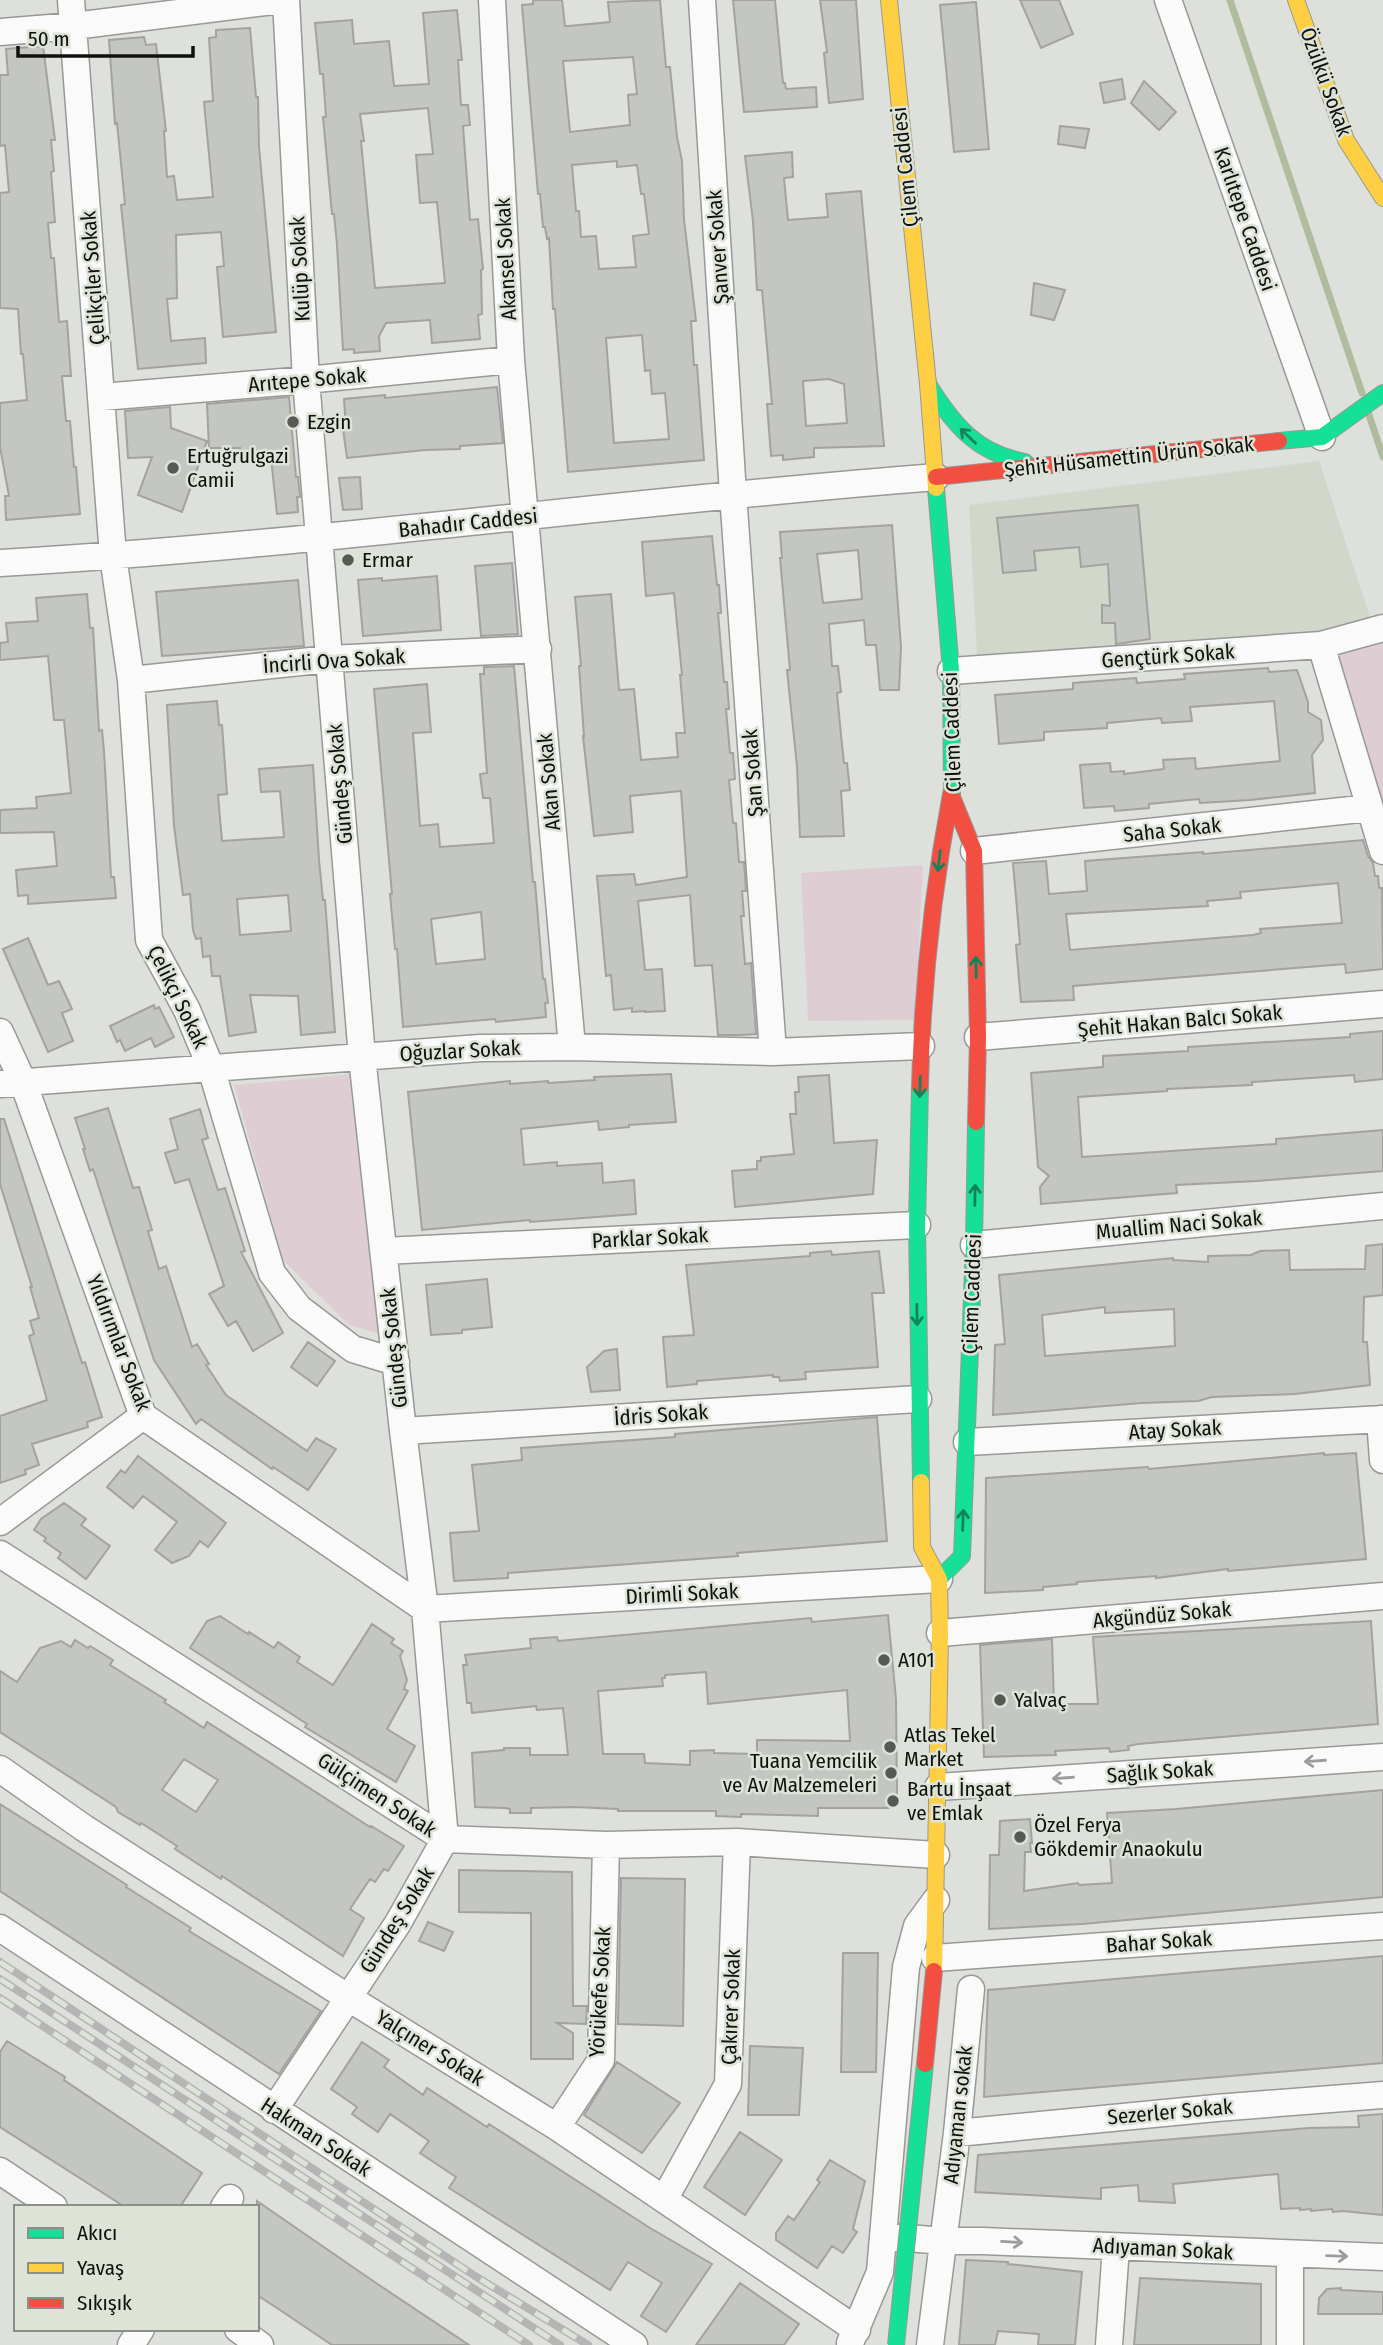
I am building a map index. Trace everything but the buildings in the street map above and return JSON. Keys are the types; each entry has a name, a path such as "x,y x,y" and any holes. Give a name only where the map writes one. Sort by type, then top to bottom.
{"main road":[{"name":"Çilem Caddesi","path":"889,0 936,477 951,671 951,794 974,851 978,1037 974,1245 962,1556 939,1579"},
{"name":"Özülkü Sokak","path":"1296,0 1346,140 1383,198"},
{"path":"928,384 951,418 979,446 993,454 1016,461 1054,464"},
{"path":"1322,437 1383,393"},
{"name":"Şehit Hüsamettin Ürün Sokak","path":"936,477 1322,437"},
{"path":"896,2345 934,1964 939,1579 922,1547 916,1225 921,1046 939,856 951,794"}],"street":[{"name":"Çelikçiler Sokak","path":"71,0 113,556"},
{"path":"0,32 74,26 284,0"},
{"name":"Kulüp Sokak","path":"284,0 306,380 319,538"},
{"name":"Akansel Sokak","path":"492,0 512,360 526,517"},
{"name":"Şanver Sokak","path":"702,0 733,494"},
{"name":"Karlıtepe Caddesi","path":"1168,0 1322,437"},
{"name":"Arıtepe Sokak","path":"102,397 512,360"},
{"name":"Bahadır Caddesi","path":"0,563 319,538 733,494 936,477"},
{"name":"Şan Sokak","path":"733,494 773,1052"},
{"name":"Akan Sokak","path":"526,517 572,1047"},
{"name":"Gündeş Sokak","path":"274,2110 398,1923 445,1839 425,1609 362,1057 319,538"},
{"name":"Çelikçi Sokak","path":"113,556 131,680 149,940 187,1010 211,1068 272,1273 299,1308 353,1349 397,1362"},
{"name":"Gençtürk Sokak","path":"951,671 1321,645 1383,628"},
{"path":"1321,645 1383,851"},
{"name":"İncirli Ova Sokak","path":"131,680 329,659 538,649"},
{"name":"Saha Sokak","path":"974,851 1370,808"},
{"name":"Şehit Hakan Balcı Sokak","path":"978,1037 1383,1004"},
{"name":"Yıldırımlar Sokak","path":"0,1032 12,1083 143,1416 425,1609"},
{"name":"Oğuzlar Sokak","path":"12,1083 480,1048 572,1047 773,1052 921,1046"},
{"name":"Muallim Naci Sokak","path":"974,1245 1383,1206"},
{"name":"Parklar Sokak","path":"384,1251 916,1225"},
{"name":"İdris Sokak","path":"403,1431 918,1399"},
{"path":"0,1522 143,1416"},
{"path":"1381,1419 1383,1460"},
{"name":"Atay Sokak","path":"967,1442 1381,1419"},
{"name":"Gülçimen Sokak","path":"0,1554 445,1839 606,1844 737,1842 936,1855"},
{"name":"Dirimli Sokak","path":"425,1609 939,1579"},
{"name":"Akgündüz Sokak","path":"940,1633 1383,1596"},
{"name":"Sağlık Sokak","path":"938,1787 1383,1757"},
{"name":"Yalçıner Sokak","path":"0,1769 84,1828 665,2198 853,2337"},
{"name":"Çakırer Sokak","path":"665,2198 728,2084 737,1842"},
{"name":"Yörükefe Sokak","path":"557,2127 601,2060 606,1844"},
{"path":"853,2337 880,2272 906,1967 917,1926 936,1900"},
{"name":"Bahar Sokak","path":"934,1964 1383,1926"},
{"name":"Hakman Sokak","path":"0,1928 634,2345"},
{"name":"Adıyaman sokak","path":"930,2345 957,2133 971,1989"},
{"name":"Sezerler Sokak","path":"957,2133 1383,2095"},
{"path":"0,2171 51,2205"},
{"name":"Adıyaman Sokak","path":"884,2236 943,2241 1383,2257"},
{"path":"1109,2345 1116,2247"},
{"path":"1290,2255 1290,2345"},
{"path":"241,2331 260,2345"}],"shaded area":[{"path":"1319,461 1371,620 1316,636 977,657 969,505"},
{"path":"1383,637 1383,822 1332,652"},
{"path":"923,865 915,1020 808,1021 801,873"},
{"path":"353,1074 378,1333 349,1325 283,1260 234,1085"}],"waterway":[{"path":"1230,0 1362,393"},
{"path":"1369,415 1383,457"}],"railway":[{"path":"0,1962 475,2276 588,2345"},
{"path":"0,1979 560,2345"},
{"path":"0,1998 529,2345"}],"traffic: fast":[{"path":"928,384 967,435 993,452 1025,462"},
{"path":"1279,441 1322,437 1383,393"},
{"path":"936,488 951,671 952,797"},
{"path":"920,1087 917,1225 921,1482"},
{"path":"939,1579 962,1556 976,1122"},
{"path":"896,2345 925,2064"}],"traffic: slow":[{"path":"889,0 936,488"},
{"path":"1296,0 1346,140 1383,198"},
{"path":"921,1482 922,1547 939,1579 934,1971"}],"traffic: jam":[{"path":"936,477 1279,441"},
{"path":"920,1087 930,940 951,794"},
{"path":"952,797 974,851 978,1037 976,1122"},
{"path":"925,2064 934,1971"}],"place":[{"name":"Ezgin","path":"293,422"},
{"name":"Ertuğrulgazi Camii","path":"173,468"},
{"name":"Ermar","path":"348,560"},
{"name":"A101","path":"884,1660"},
{"name":"Yalvaç","path":"1000,1700"},
{"name":"Atlas Tekel Market","path":"890,1747"},
{"name":"Tuana Yemcilik ve Av Malzemeleri","path":"891,1773"},
{"name":"Bartu İnşaat ve Emlak","path":"893,1801"},
{"name":"Özel Ferya Gökdemir Anaokulu","path":"1020,1837"}]}
